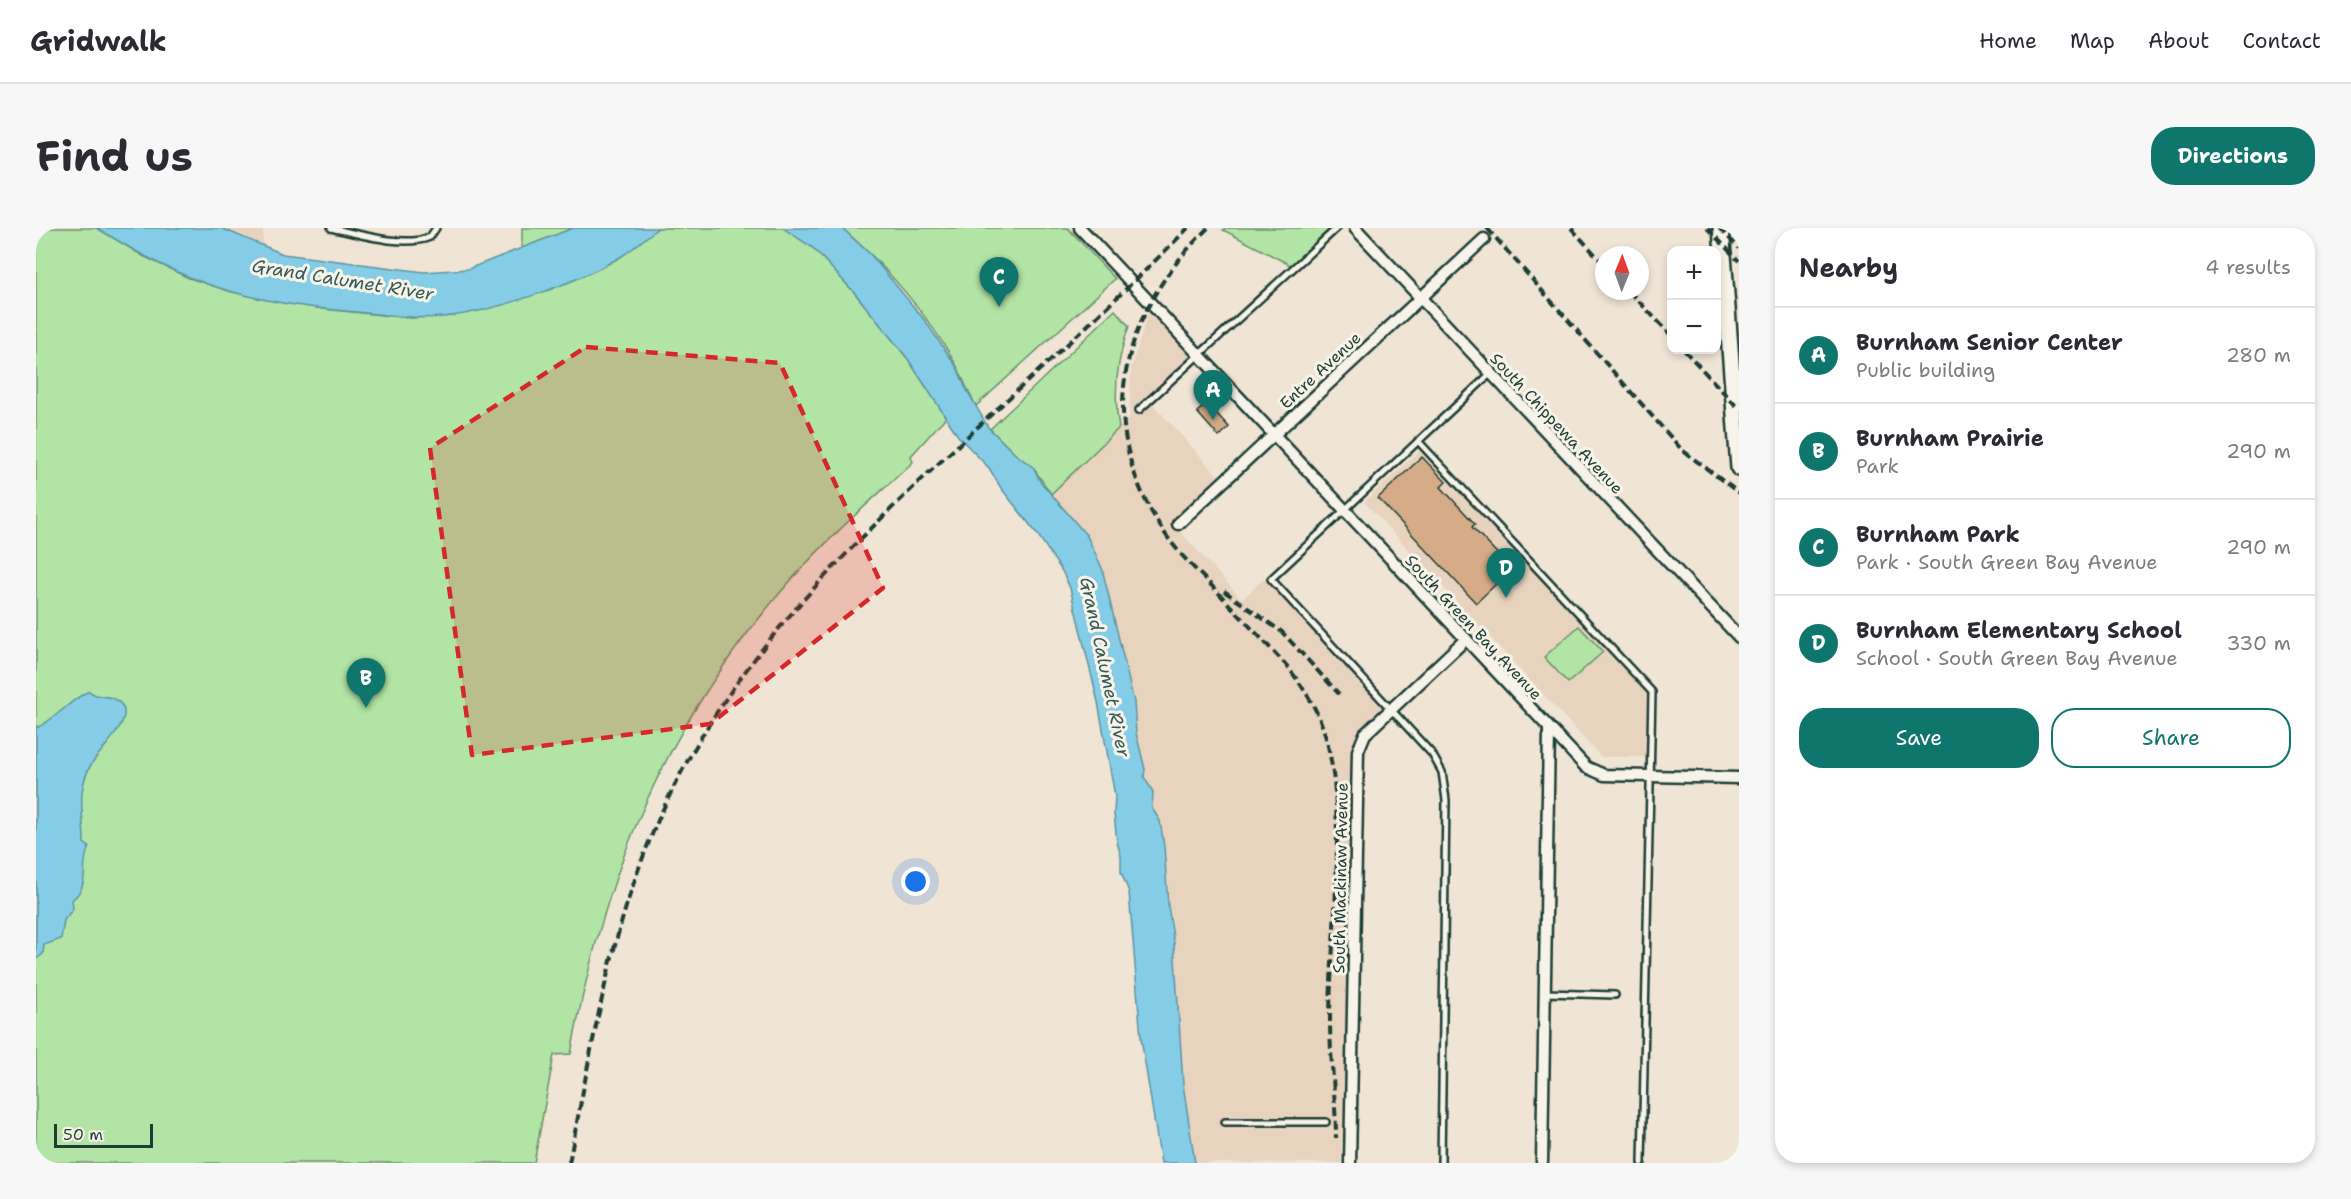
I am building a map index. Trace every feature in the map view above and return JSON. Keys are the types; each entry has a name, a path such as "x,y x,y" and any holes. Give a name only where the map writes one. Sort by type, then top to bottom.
{"main road":[{"path":"1721,228 1739,468"}],"street":[{"name":"South Green Bay Avenue","path":"1080,228 1550,730 1594,772 1605,775 1739,778"},
{"name":"South Chippewa Avenue","path":"1355,228 1418,298 1739,637"},
{"name":"Entre Avenue","path":"1178,524 1418,298 1484,239"},
{"name":"South Mackinaw Avenue","path":"1350,1163 1358,750 1365,734 1466,639"},
{"path":"1542,1163 1550,730"}],"lane":[{"path":"331,228 363,236 414,241 430,237 435,228"},
{"path":"1138,410 1337,228"},
{"path":"1441,1163 1445,785 1432,754 1271,579 1490,374"},
{"path":"1418,441 1652,692 1642,1163"},
{"path":"1545,993 1615,995"},
{"path":"1225,1122 1326,1122"}],"highlighted area":[{"path":"586,347 780,363 883,588 710,724 472,755 430,448"}],"shaded area":[{"path":"221,228 263,228 263,245 247,237"},
{"path":"1150,307 1200,358 1152,403 1222,480 1174,525 1242,599 1266,577 1388,710 1363,733 1348,1142 1342,1142 1341,1163 1195,1163 1183,1084 1174,943 1160,821 1152,808 1153,792 1144,777 1145,769 1136,733 1134,702 1102,568 1087,536 1051,494 1129,418 1131,368"},
{"path":"1421,449 1648,693 1647,757 1601,757 1364,502"}],"green space":[{"path":"36,228 97,228 143,256 189,278 232,292 323,309 411,318 452,316 519,299 658,228 783,228 813,248 854,292 908,359 946,417 911,456 913,462 792,579 748,633 709,687 675,743 622,860 602,922 571,1054 554,1055 534,1163 36,1163"},
{"path":"522,228 573,228 522,249"},
{"path":"842,228 1068,228 1115,279 976,406 947,349 921,311 875,259"},
{"path":"1226,228 1332,228 1292,266 1223,230"},
{"path":"1115,310 1129,326 1117,377 1116,402 1119,428 1051,494 1034,469 990,429"},
{"path":"1579,626 1603,652 1568,683 1544,657"}],"water":[{"name":"Grand Calumet River","path":"97,228 221,228 283,254 424,272 468,269 573,228 658,228 622,256 562,285 495,307 431,318 321,308 276,302 232,292 165,266"},
{"name":"Grand Calumet River","path":"783,228 842,228 872,256 926,322 958,369 965,387 988,427 1014,453 1034,468 1040,481 1087,536 1102,568 1134,702 1136,733 1145,769 1144,777 1153,792 1152,808 1160,821 1164,846 1168,905 1174,943 1183,1084 1195,1163 1161,1163 1141,1038 1129,892 1121,872 1121,856 1114,814 1115,796 1098,702 1070,588 1062,571 1038,535 1001,488 989,468 958,436 908,359 854,292 813,248"},
{"path":"89,691 110,697 121,704 124,711 123,718 120,727 92,763 84,783 82,802 84,843 89,847 82,887 72,900 73,909 64,920 61,939 44,945 43,954 36,959 36,728"}],"building":[{"path":"1207,403 1229,427 1219,437 1197,412"},
{"path":"1422,457 1446,482 1441,487 1475,524 1472,527 1512,569 1476,603 1378,498"}],"railway":[{"path":"569,1163 593,1039 623,916 651,837 678,779 708,726 742,675 780,628 862,537 1101,313 1188,228"},
{"path":"1208,228 1178,261 1154,296 1136,333 1126,372 1123,411 1128,451 1142,492 1164,532 1186,560 1287,666 1305,692 1320,720 1329,752 1335,788 1337,827 1330,1020 1336,1138"},
{"path":"1487,228 1682,450 1739,493"},
{"path":"1571,228 1595,254"},
{"path":"1707,228 1739,261"},
{"path":"1719,228 1739,248"},
{"path":"1638,300 1667,331"},
{"path":"1688,354 1739,409"},
{"path":"1224,591 1282,632 1339,694"}],"place":[{"name":"Burnham Park","path":"999,307"},
{"name":"Burnham Senior Center","path":"1213,420"},
{"name":"Burnham Elementary School","path":"1506,598"},
{"name":"Burnham Prairie","path":"366,708"}]}
